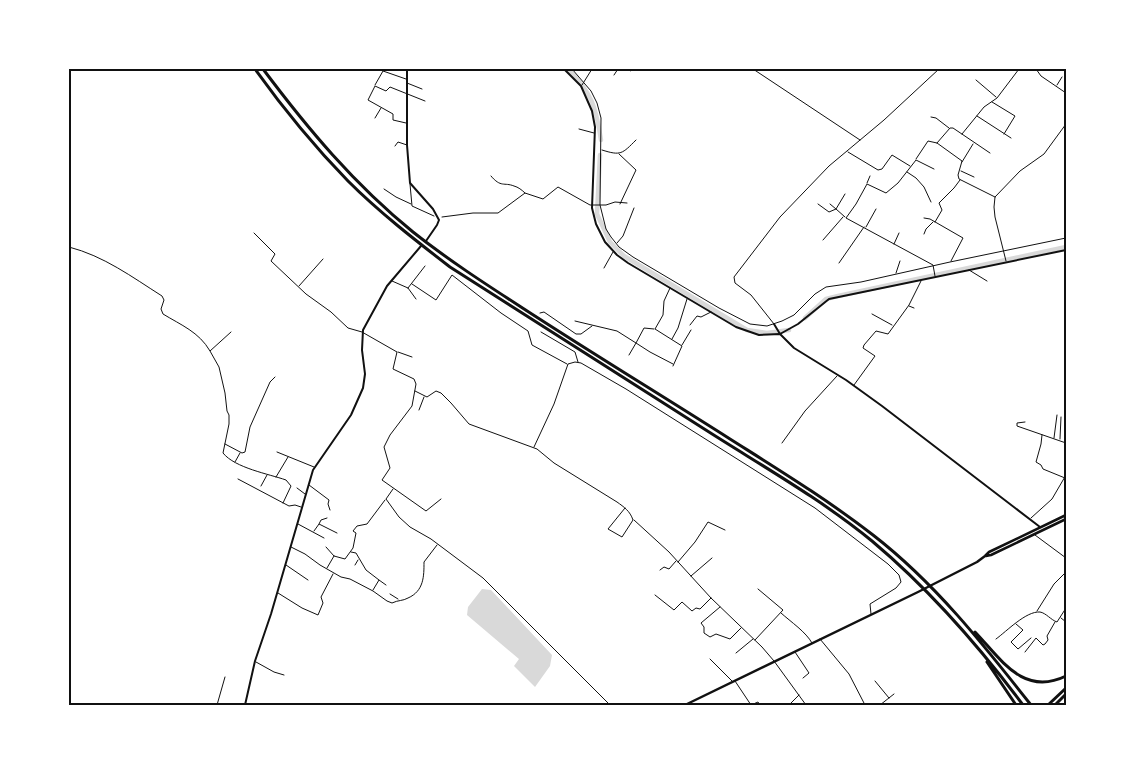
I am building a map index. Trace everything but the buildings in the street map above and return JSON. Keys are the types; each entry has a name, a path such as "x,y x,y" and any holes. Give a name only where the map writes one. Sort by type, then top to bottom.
{"highway":[{"path":"254,69 298,125 348,181 410,236 450,267 818,502 871,541 917,582 979,650 1023,705"},
{"path":"263,69 302,122 333,157 371,195 413,232 454,263 821,497 889,549 923,579 1015,674 1039,682 1052,681 1066,676"},
{"path":"685,705 918,592 985,556 988,552 1066,515"},
{"path":"985,556 991,556 1066,519"},
{"path":"967,625 1031,705"},
{"path":"979,650 1016,705"},
{"path":"1048,705 1066,688"},
{"path":"1055,705 1066,694"}],"main road":[{"path":"245,705 255,661 286,565 309,484 315,468 351,415 360,394 365,374 362,332 380,296 391,280 432,233 438,223 438,217 410,183 407,145 407,69"},
{"path":"564,69 581,86 592,110 595,133 593,205 596,224 600,234 613,251 634,267 736,327 752,334 767,336 779,333 798,324 828,299 1066,250"},
{"path":"774,324 779,333 794,348 854,386 1030,519 1043,531"}],"street":[{"path":"572,69 585,82 599,108 602,128 599,205 606,229 616,244 641,262 741,321 762,326 774,324 794,315 823,289 1066,238"},
{"path":"581,86 592,69"},
{"path":"614,75 618,69"},
{"path":"754,69 860,140"},
{"path":"774,324 751,296 735,283 734,277 780,217 829,166 939,69"},
{"path":"962,134 984,107 997,98 1019,69"},
{"path":"1036,69 1041,76 1066,93"},
{"path":"407,79 383,71 368,100 394,114 393,119 407,124"},
{"path":"1056,85 1062,77"},
{"path":"976,80 997,98"},
{"path":"407,83 422,89"},
{"path":"375,86 384,90 390,87 407,92 425,101"},
{"path":"991,102 1015,115 1004,134"},
{"path":"375,118 381,107"},
{"path":"977,115 1011,138"},
{"path":"931,118 936,118 950,128 956,129 990,153"},
{"path":"1006,261 995,217 994,196 1020,171 1044,154 1066,124"},
{"path":"937,143 950,128"},
{"path":"579,129 595,133"},
{"path":"619,154 625,152 636,140"},
{"path":"867,184 886,193 898,183 916,160 926,142 930,141 937,143 962,162"},
{"path":"395,146 398,142 407,145"},
{"path":"924,234 942,210 939,203 960,179 958,175 960,166 974,142"},
{"path":"602,150 619,154 636,170 620,204"},
{"path":"847,151 878,170 882,169 892,155 910,166"},
{"path":"916,160 934,169"},
{"path":"960,171 974,177"},
{"path":"906,172 916,178 924,187 932,202"},
{"path":"492,176 496,182 512,185 525,193 543,199 558,186 593,205 609,205 615,202 627,204"},
{"path":"823,240 853,209 870,176"},
{"path":"960,179 994,196"},
{"path":"410,183 411,204"},
{"path":"384,189 411,204 414,208 434,216"},
{"path":"442,217 473,213 498,213 525,193"},
{"path":"818,204 829,212 836,210 845,194"},
{"path":"830,204 848,220 933,266 935,276"},
{"path":"616,244 623,236 634,208"},
{"path":"839,263 865,228 876,209"},
{"path":"924,218 963,238 950,262"},
{"path":"254,233 275,254 271,261 306,294 328,309 348,328 362,332 397,352 412,357"},
{"path":"893,245 900,233"},
{"path":"69,247 116,266 164,298 161,309 163,314 192,330 201,338 219,367 225,393 229,419 223,453 235,462 276,478 287,479 291,486 283,503"},
{"path":"604,268 613,251"},
{"path":"299,286 323,259"},
{"path":"895,274 900,261"},
{"path":"408,288 425,266"},
{"path":"969,270 987,281"},
{"path":"412,284 436,300 452,275 501,313 528,331 532,345 568,364 578,362"},
{"path":"854,386 875,356 863,348 864,345 876,330 888,335 909,305 923,279"},
{"path":"391,280 408,288 416,299"},
{"path":"655,329 663,315 664,301 670,287"},
{"path":"672,339 688,298"},
{"path":"909,305 914,308"},
{"path":"540,313 544,312 576,334 581,334 593,326"},
{"path":"690,325 697,316 701,317 712,312"},
{"path":"872,314 893,326"},
{"path":"575,321 617,331 674,365 691,330"},
{"path":"528,331 532,326"},
{"path":"629,355 644,328 655,329 682,346"},
{"path":"210,351 231,332"},
{"path":"541,332 574,352 578,362 626,389 807,502 888,564 899,575 902,582 896,588 870,604 871,614"},
{"path":"397,352 393,369 416,381 412,406 390,435 384,447 390,468 382,480 426,511 441,499"},
{"path":"534,448 554,404 568,364"},
{"path":"782,443 805,412 838,375"},
{"path":"225,444 240,452 245,452 250,428 270,382 276,377"},
{"path":"414,391 429,397 435,391 439,392 451,403 468,424 534,448 554,463 625,508 631,513 634,520 677,561 774,661 806,705"},
{"path":"419,410 425,396"},
{"path":"1054,438 1056,416"},
{"path":"1060,440 1061,417"},
{"path":"1025,422 1018,423 1017,426 1066,443"},
{"path":"1042,435 1042,444 1036,462 1043,469 1065,478"},
{"path":"235,462 240,452"},
{"path":"277,452 315,468"},
{"path":"276,478 288,457"},
{"path":"261,486 268,474"},
{"path":"1030,519 1052,500 1066,475"},
{"path":"238,479 291,507 295,504 302,507"},
{"path":"309,484 330,500 328,504 330,510"},
{"path":"297,488 306,494"},
{"path":"326,547 334,556 345,559 355,540 356,533 354,531 357,526 367,524 393,489"},
{"path":"386,499 402,520 483,578 610,705"},
{"path":"625,508 608,529 622,537 634,520"},
{"path":"314,532 321,520 327,518"},
{"path":"660,570 664,567 670,569 695,542 708,522 726,530"},
{"path":"297,524 324,538"},
{"path":"319,524 337,533"},
{"path":"1035,535 1066,558"},
{"path":"291,547 341,578 350,579 373,591 390,603 408,598 420,586 424,577 424,562 438,544"},
{"path":"350,552 356,553 358,559 369,573 386,585"},
{"path":"327,569 334,556"},
{"path":"691,576 712,558"},
{"path":"355,565 358,559"},
{"path":"286,565 308,580"},
{"path":"1037,612 1054,584 1066,572"},
{"path":"277,593 318,615 324,603 321,598 334,573"},
{"path":"373,591 379,580"},
{"path":"736,653 754,640 783,608 758,589"},
{"path":"390,594 399,599"},
{"path":"656,595 674,610 682,602 692,611 696,608 700,609 711,598"},
{"path":"720,606 701,623 706,634 710,637 716,634 730,639 742,628"},
{"path":"1052,644 1048,641 1047,636 1066,608"},
{"path":"781,612 807,635 812,642"},
{"path":"996,639 1026,616 1037,612 1041,612 1055,622"},
{"path":"1060,618 1066,622"},
{"path":"1015,624 1023,630 1011,642 1018,649 1030,637 1033,641"},
{"path":"1025,652 1036,638 1044,645 1048,641"},
{"path":"819,639 849,674 865,705"},
{"path":"795,651 808,672 802,678"},
{"path":"710,659 733,681 751,705 758,702 760,705"},
{"path":"255,661 274,672 284,675"},
{"path":"217,705 225,677"},
{"path":"875,682 889,698"},
{"path":"789,705 799,694"},
{"path":"882,705 894,694"}],"shaded area":[{"path":"482,589 491,590 552,655 550,666 535,687 514,666 519,659 467,615 468,607"}],"waterway":[{"path":"568,69 583,86 592,101 601,140"},
{"path":"600,155 597,214 610,242 624,256 747,330 767,333 789,330"},
{"path":"805,318 826,299 1066,247"}]}
